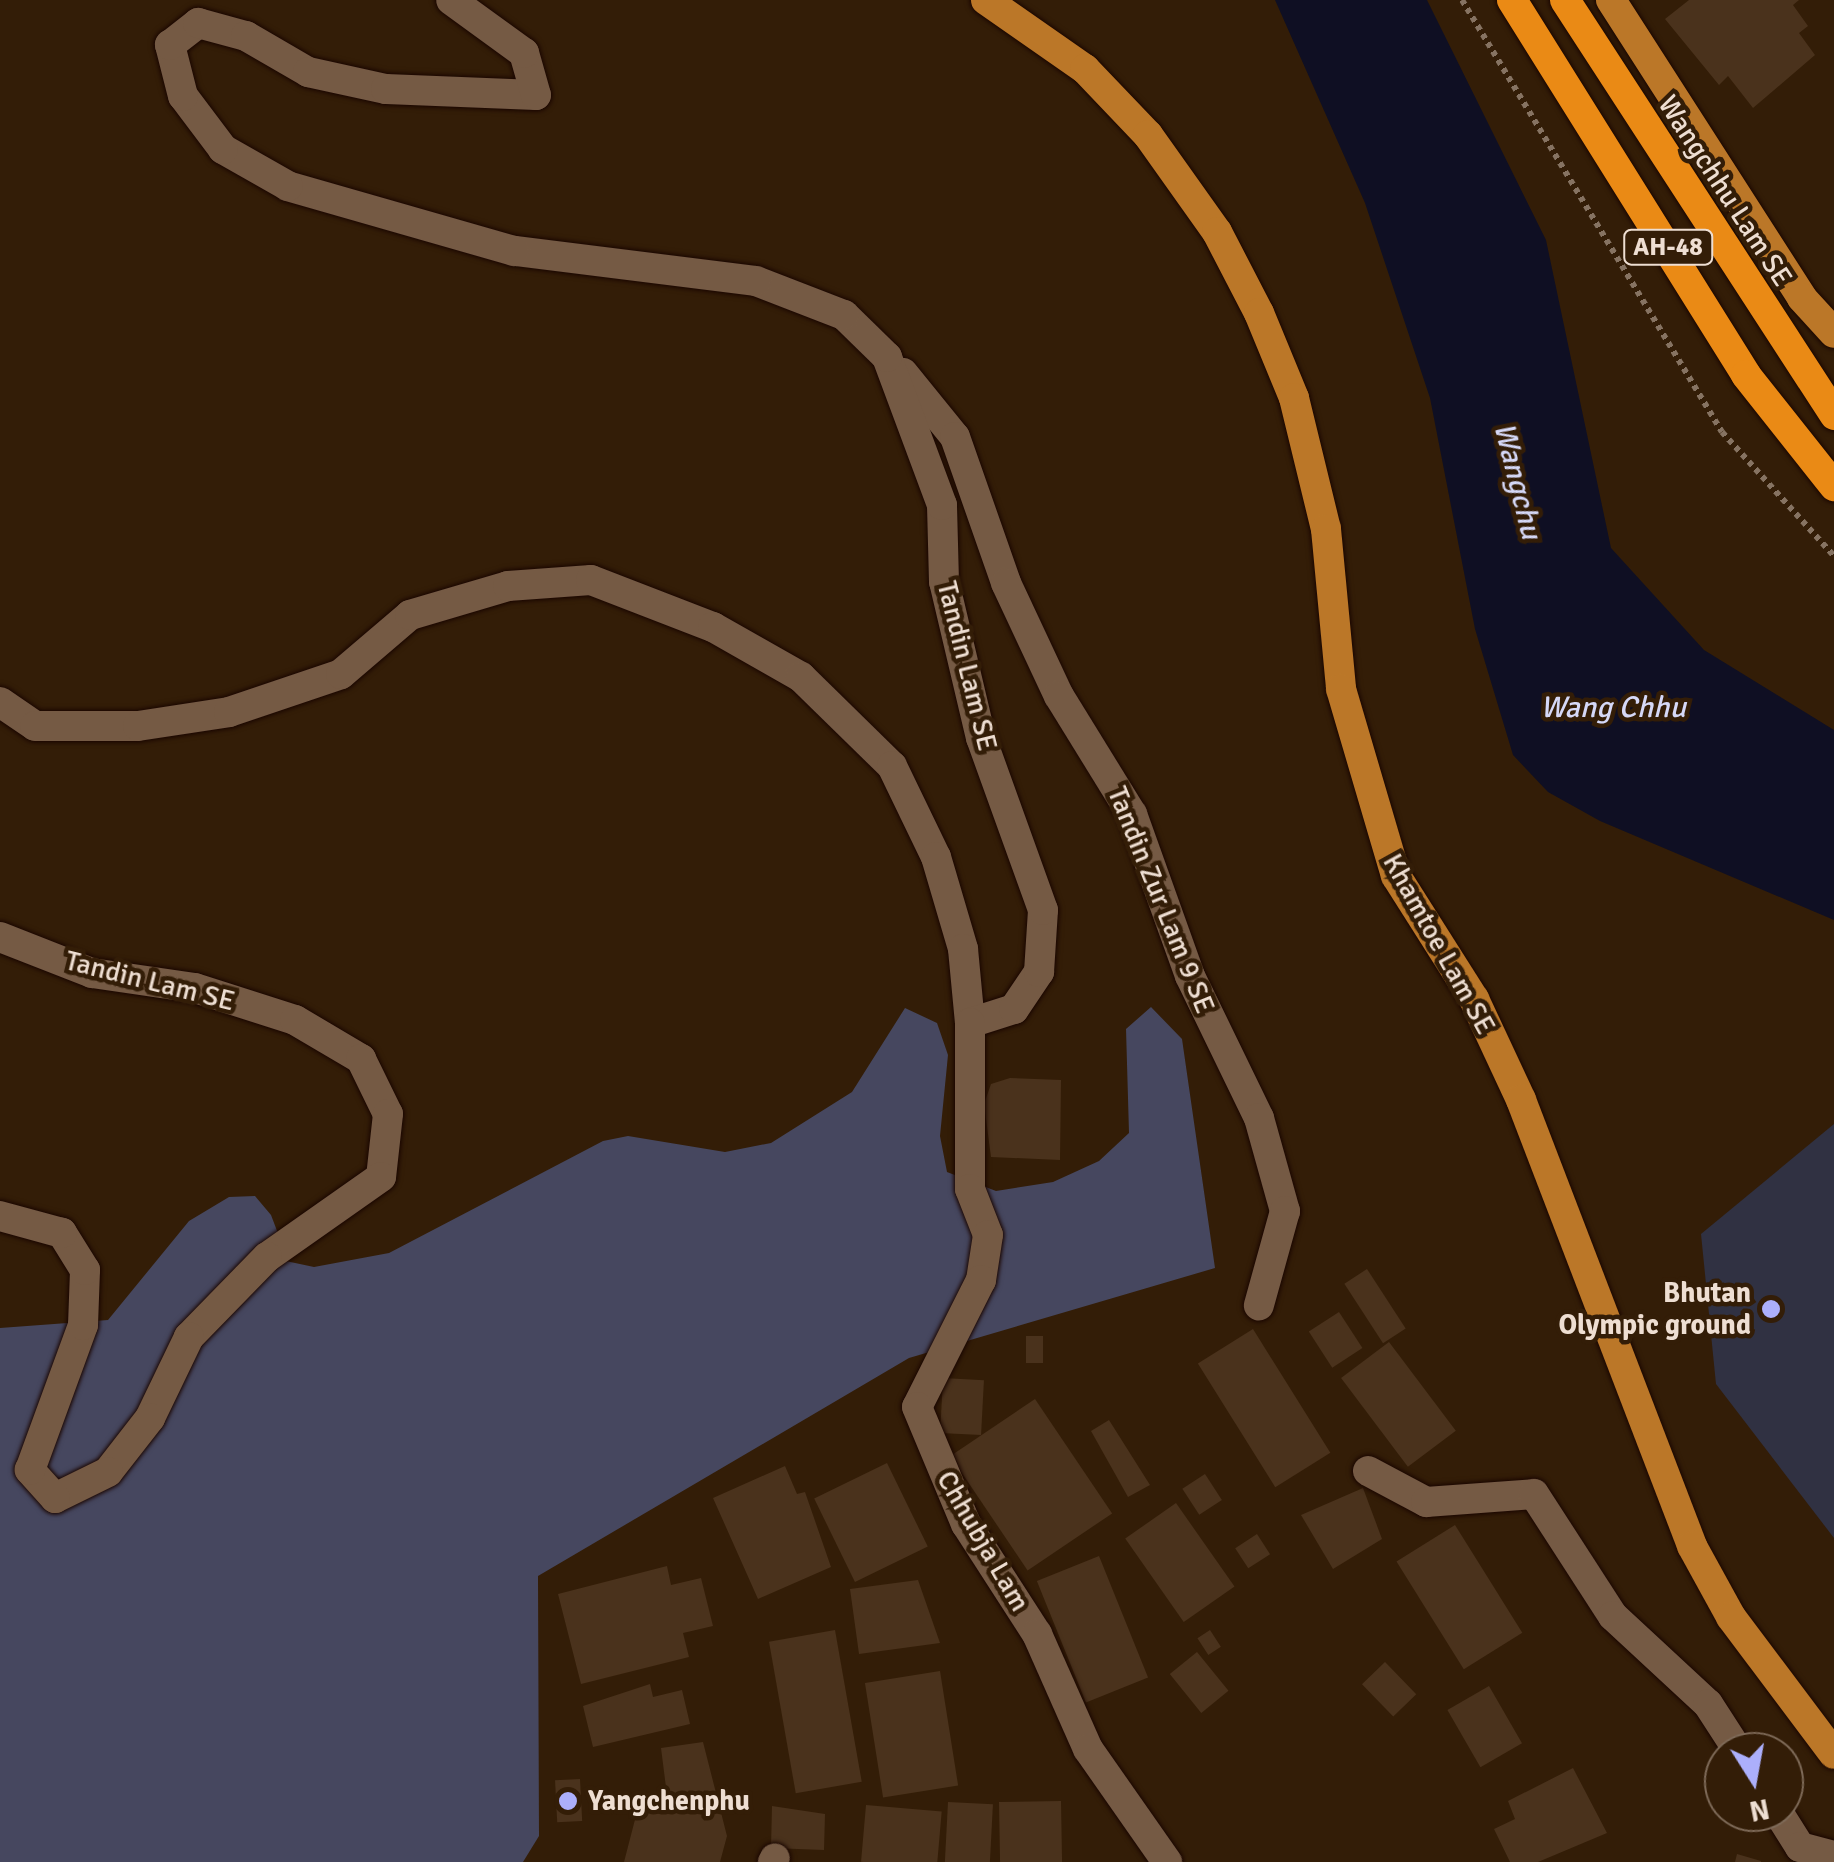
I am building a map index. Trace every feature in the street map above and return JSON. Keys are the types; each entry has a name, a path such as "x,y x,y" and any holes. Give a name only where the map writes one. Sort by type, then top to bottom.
{"highway":[{"name":"AH-48","path":"1512,0 1746,375 1834,486"},
{"name":"Wangchhu Lam SE","path":"1565,0 1834,415"}],"main road":[{"name":"Khamtoe Lam SE","path":"986,0 1071,58 1148,135 1217,232 1258,313 1294,398 1326,530 1341,688 1368,804 1396,876 1474,999 1520,1100 1692,1546 1732,1617 1834,1754"},
{"path":"1611,0 1834,334"}],"street":[{"name":"Tandin Lam SE","path":"451,0 524,53 536,95 386,89 308,72 246,36 198,23 170,44 183,96 223,149 288,186 514,251 756,281 844,315 887,357 942,505 944,582 981,738 1043,910 1039,972 1014,1009 970,1023"},
{"name":"Tandin Zur Lam 9 SE","path":"887,357 955,437 1006,584 1059,696 1132,814 1190,976 1259,1118 1286,1211 1259,1304"},
{"path":"0,702 34,726 138,726 229,712 341,674 410,616 508,586 591,580 713,627 801,678 892,766 936,857 963,948 970,1023"},
{"name":"Tandin Lam SE","path":"0,937 92,972 195,988 295,1020 361,1059 388,1114 381,1177 267,1257 189,1337 150,1418 108,1472 55,1498 30,1470 83,1325 86,1270 62,1232 0,1216"},
{"name":"Chhubja Lam","path":"970,1023 970,1189 988,1235 980,1280 917,1407 966,1524 1037,1634 1088,1749 1167,1862"},
{"path":"1368,1471 1426,1502 1534,1494 1613,1616 1708,1704 1726,1732"},
{"path":"1791,1832 1800,1847 1834,1856"}],"path":[{"path":"1462,0 1722,432 1834,556"}],"shaded area":[{"path":"1151,1007 1182,1039 1215,1268 909,1358 538,1576 539,1836 523,1862 0,1862 0,1328 108,1320 189,1221 229,1197 255,1196 271,1215 279,1236 267,1257 314,1267 389,1253 603,1141 628,1136 725,1152 771,1143 852,1092 905,1008 937,1023 948,1055 940,1136 947,1172 996,1191 1053,1182 1099,1161 1129,1133 1126,1029"},
{"name":"Bhutan Olympic ground","path":"1834,1124 1834,1538 1716,1384 1701,1234"}],"water":[{"name":"Wang Chhu","path":"1275,0 1427,0 1546,240 1611,548 1704,650 1834,730 1834,920 1600,821 1548,792 1513,755 1475,629 1430,398 1365,203"}],"building":[{"path":"1689,0 1799,0 1793,5 1808,26 1799,33 1815,55 1753,108 1728,76 1719,85 1665,19"},
{"path":"1010,1078 1061,1080 1060,1160 991,1157 984,1104 991,1084"},
{"path":"1367,1269 1406,1329 1383,1343 1344,1284"},
{"path":"1339,1312 1362,1348 1332,1368 1309,1332"},
{"path":"1253,1329 1330,1453 1275,1487 1198,1363"},
{"path":"1026,1336 1043,1336 1043,1363 1026,1363"},
{"path":"1389,1342 1456,1431 1408,1467 1341,1378"},
{"path":"943,1378 984,1380 981,1435 940,1433"},
{"path":"1035,1399 1112,1513 1028,1570 950,1456"},
{"path":"1109,1420 1150,1485 1128,1497 1091,1431"},
{"path":"887,1463 928,1547 855,1582 814,1499"},
{"path":"785,1466 797,1494 805,1492 831,1567 758,1599 713,1498"},
{"path":"1205,1474 1222,1500 1199,1515 1182,1489"},
{"path":"1363,1488 1382,1539 1333,1569 1301,1515"},
{"path":"1176,1503 1235,1587 1184,1622 1125,1539"},
{"path":"1455,1525 1522,1633 1464,1669 1396,1562"},
{"path":"1257,1534 1270,1554 1248,1568 1235,1548"},
{"path":"1099,1556 1148,1677 1086,1703 1037,1581"},
{"path":"667,1566 671,1585 701,1578 713,1626 683,1633 689,1657 581,1684 558,1594"},
{"path":"918,1580 940,1643 859,1654 850,1589"},
{"path":"835,1630 862,1782 796,1793 769,1642"},
{"path":"1210,1630 1221,1647 1208,1655 1197,1638"},
{"path":"1197,1652 1228,1691 1201,1713 1170,1674"},
{"path":"1385,1662 1416,1694 1393,1717 1362,1684"},
{"path":"940,1671 958,1786 883,1797 865,1683"},
{"path":"650,1684 653,1697 682,1690 690,1724 593,1747 583,1706"},
{"path":"1489,1686 1522,1743 1480,1767 1447,1710"},
{"path":"703,1742 727,1836 720,1862 624,1862 638,1808 668,1803 661,1748"},
{"path":"1573,1768 1607,1833 1538,1862 1510,1862 1494,1829 1515,1819 1508,1801"},
{"name":"Yangchenphu","path":"580,1779 582,1821 557,1822 555,1780"},
{"path":"1061,1801 1062,1862 1000,1862 999,1802"},
{"path":"948,1802 993,1804 990,1862 945,1862"},
{"path":"866,1805 942,1812 937,1862 861,1862"},
{"path":"772,1806 825,1814 824,1850 771,1848"},
{"path":"1737,1854 1761,1861 1761,1862 1735,1862"}],"place":[{"name":"Bhutan Olympic ground","path":"1771,1309"},
{"name":"Yangchenphu","path":"568,1801"}],"water label":[{"name":"Wangchu","path":"1517,481"}]}
